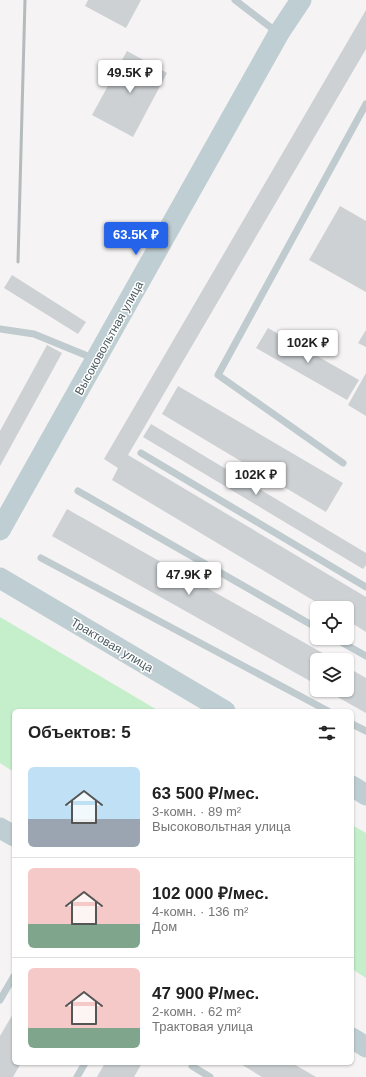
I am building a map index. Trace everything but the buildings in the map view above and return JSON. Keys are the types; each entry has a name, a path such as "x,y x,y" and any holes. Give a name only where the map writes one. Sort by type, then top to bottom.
{"street":[{"name":"Высоковольтная улица","path":"0,530 97,360 279,33 301,0"},
{"name":"Трактовая улица","path":"0,578 222,709"},
{"path":"354,787 366,795"},
{"path":"0,828 12,835"},
{"path":"354,1039 366,1047"}],"lane":[{"path":"235,0 279,33"},
{"path":"343,463 218,376 366,104"},
{"path":"0,329 34,334 97,360"},
{"path":"141,453 366,587"},
{"path":"78,491 310,624"},
{"path":"41,558 324,709"},
{"path":"346,645 366,656"},
{"path":"354,725 366,732"},
{"path":"0,1000 12,979"},
{"path":"77,1077 84,1065"},
{"path":"192,1066 210,1077"}],"green space":[{"path":"0,617 156,709 12,709 12,771 0,763"},
{"path":"354,826 366,833 366,978 354,970"}],"railway":[{"path":"18,262 25,0"}]}
